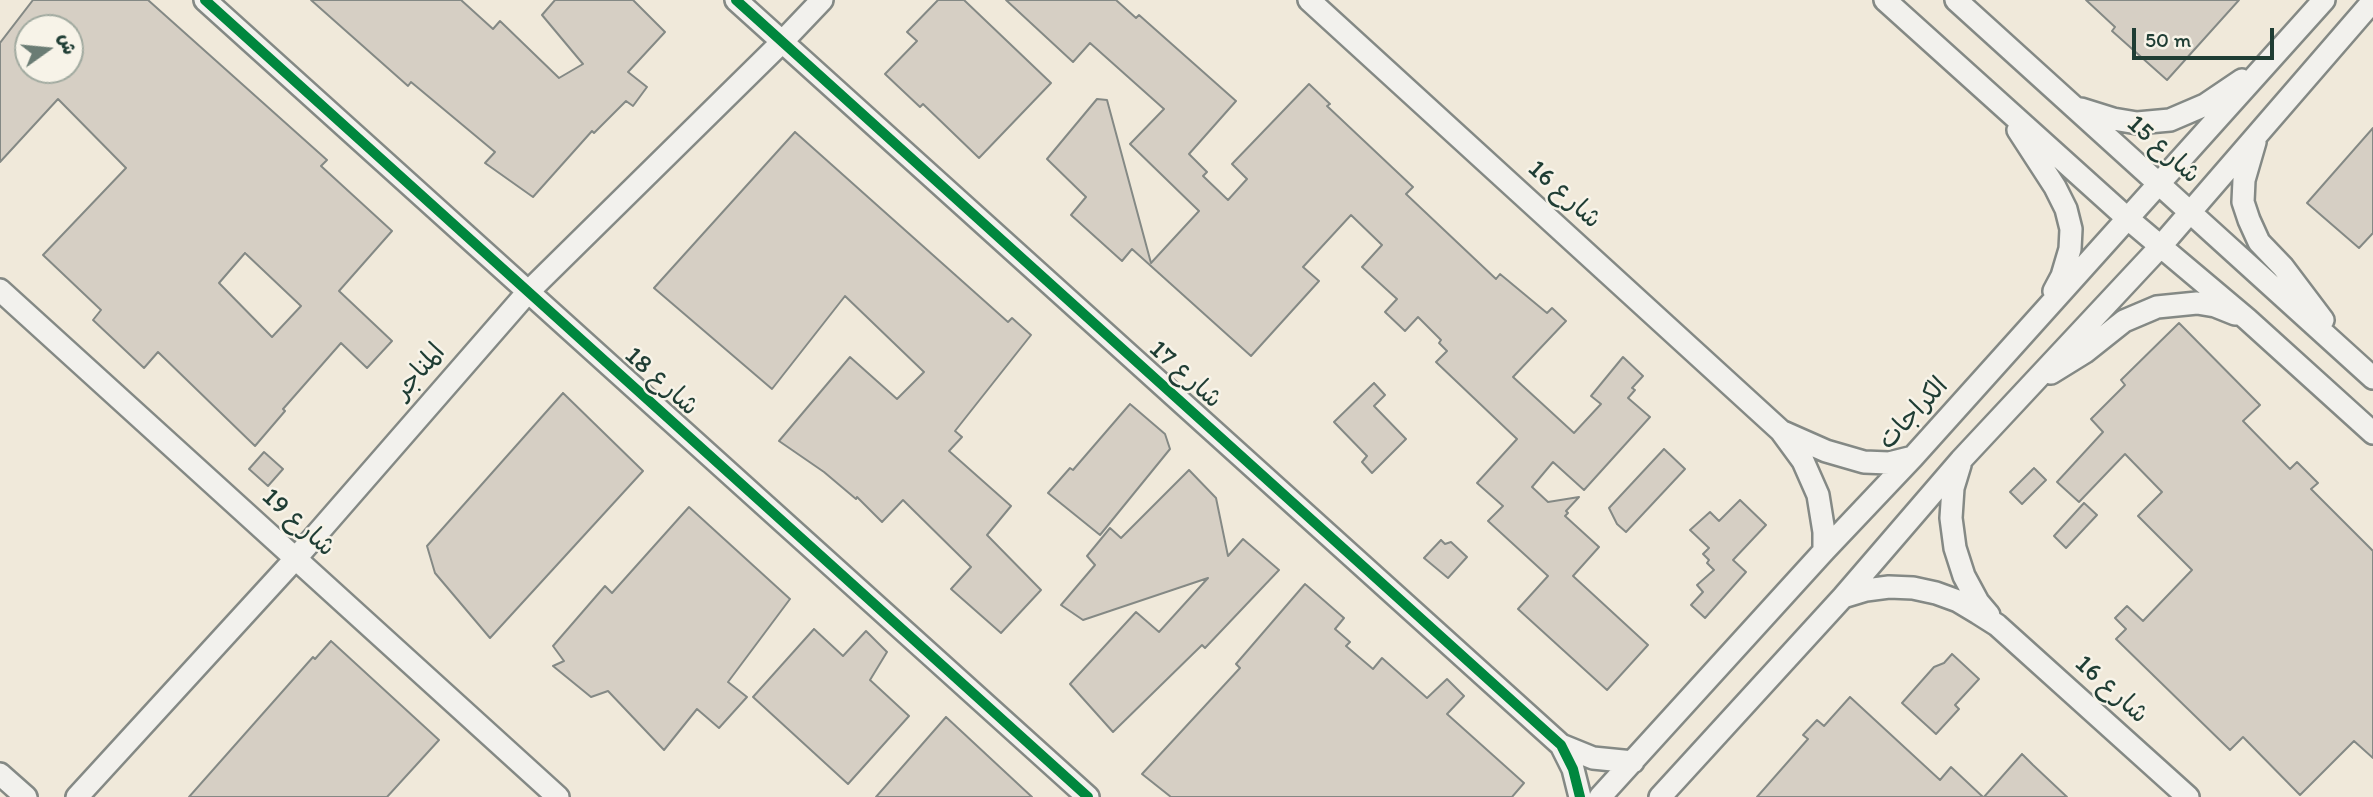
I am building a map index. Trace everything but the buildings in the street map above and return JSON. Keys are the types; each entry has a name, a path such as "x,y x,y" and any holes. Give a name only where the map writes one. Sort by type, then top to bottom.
{"street":[{"name":"شارع 18","path":"205,0 1087,797"},
{"name":"شارع 17","path":"736,0 1561,745 1593,758 1633,762"},
{"name":"المناجر","path":"77,797 296,558 527,293 822,0"},
{"name":"شارع 16","path":"1309,0 1781,431 1803,461 1818,495 1824,551"},
{"path":"1885,0 2127,218 2247,318 2373,433"},
{"name":"شارع 15","path":"1956,0 2373,378"},
{"name":"الكراجات","path":"1600,797 1913,457 2324,0"},
{"path":"1667,793 1843,597 1961,460 2160,247 2373,1"},
{"name":"الكراجات","path":"2074,107 2113,119 2137,122 2170,120 2205,105 2265,66"},
{"path":"2006,110 2055,187 2066,209 2071,229 2070,249 2062,276 2040,317"},
{"name":"شارع 15","path":"2258,134 2244,180 2243,202 2249,220 2259,242 2283,267 2321,317 2333,341"},
{"name":"شارع 19","path":"0,290 558,797"},
{"path":"2026,389 2085,352 2124,321 2157,307 2197,303 2215,306 2247,318"},
{"name":"شارع 16","path":"1781,431 1826,451 1864,462 1889,463 1913,457"},
{"name":"شارع 16","path":"1961,460 1954,488 1951,518 1955,548 1973,593 1997,625"},
{"name":"شارع 16","path":"1843,597 1889,587 1913,588 1958,601 1997,625 2188,797"},
{"name":"شارع 17","path":"1561,745 1573,769 1580,797"},
{"path":"0,774 26,797"}],"shaded area":[{"path":"0,0 2373,0 2373,797 0,797"}],"cycle path":[{"path":"205,0 1088,797"},
{"path":"736,0 1561,745 1573,769 1580,797"}]}
